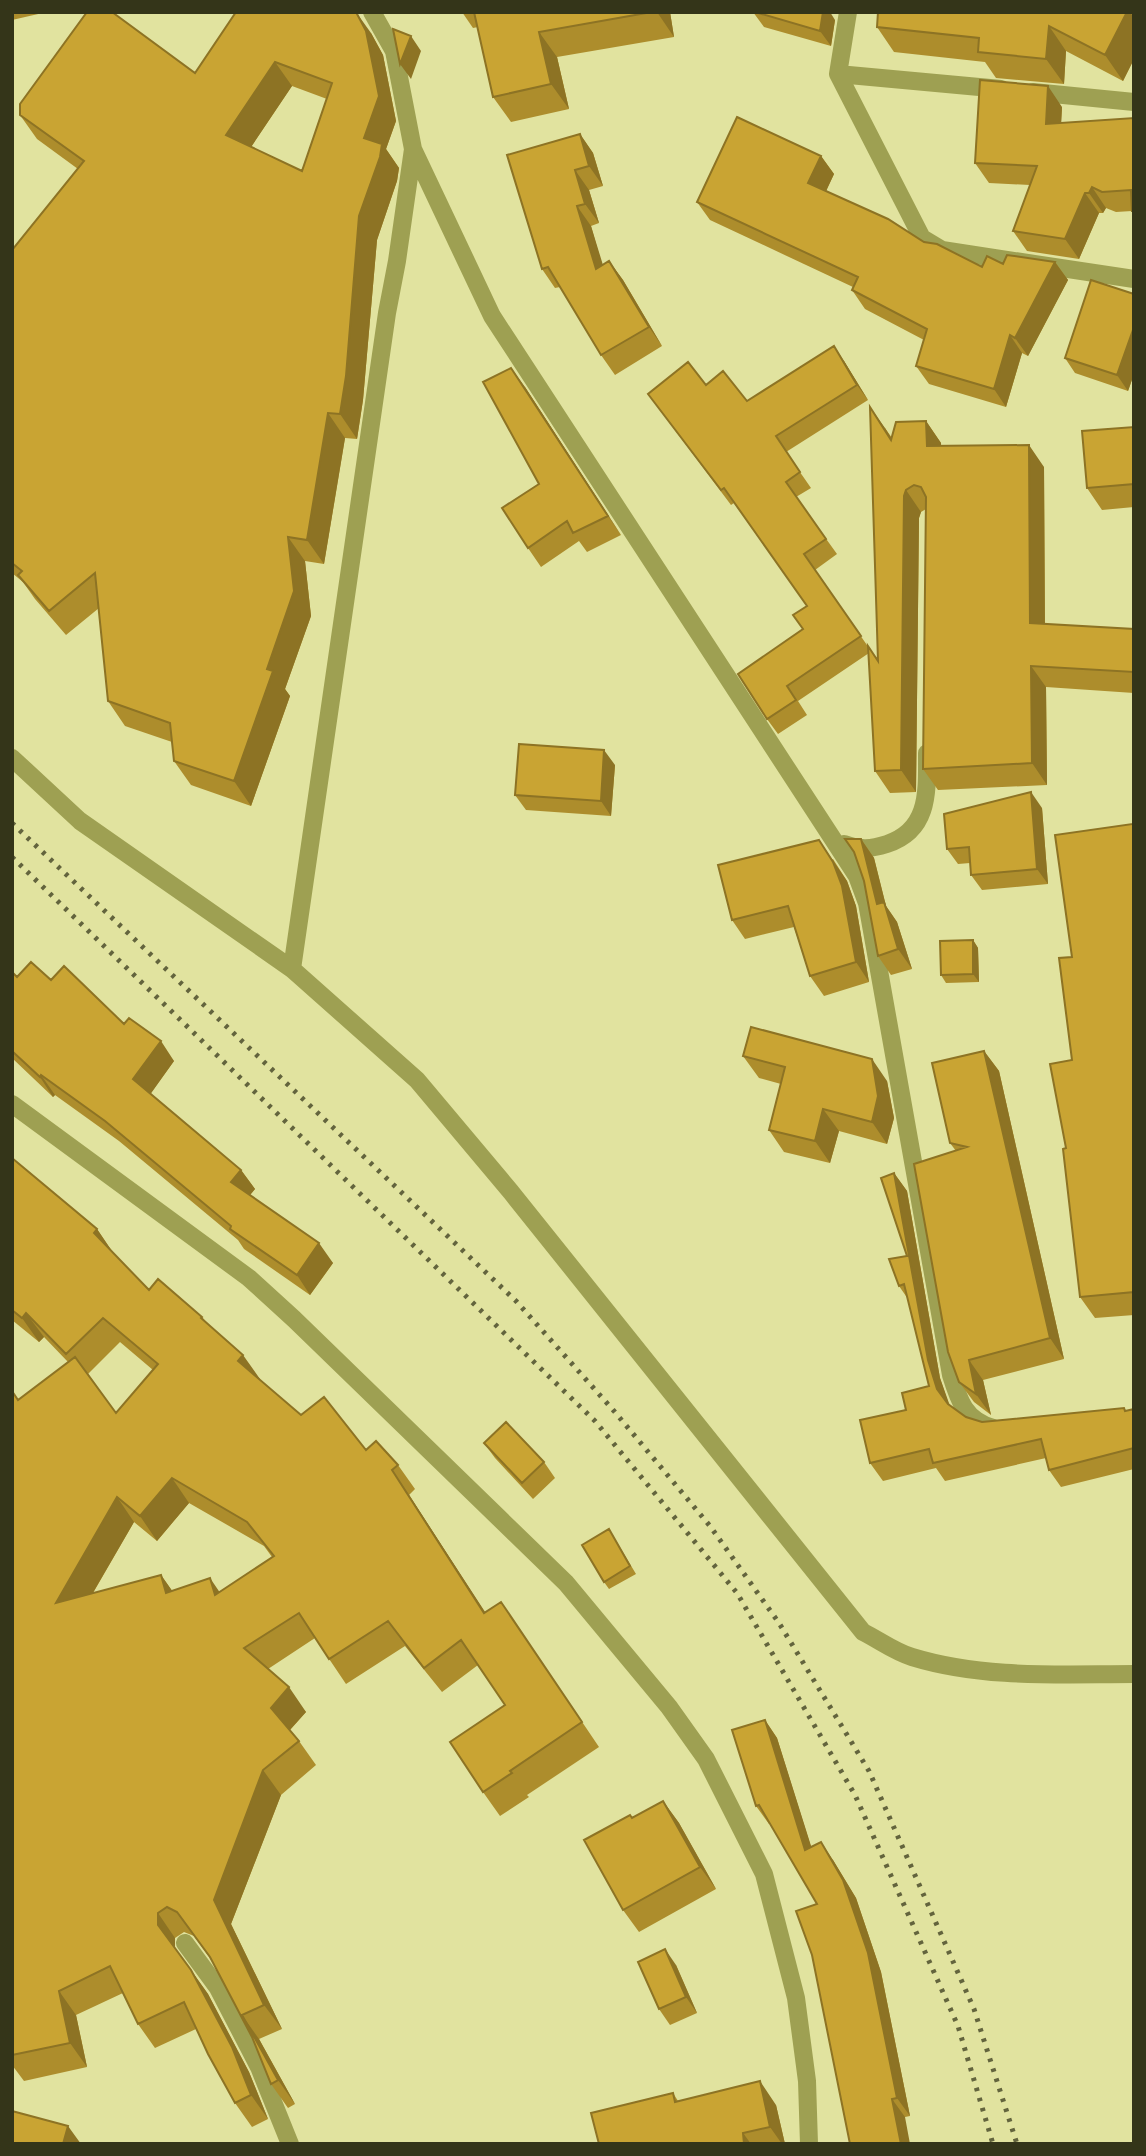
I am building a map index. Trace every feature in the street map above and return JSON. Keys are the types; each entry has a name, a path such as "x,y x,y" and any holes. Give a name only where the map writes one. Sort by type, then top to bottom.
{"street":[{"path":"372,12 394,51 413,149 492,316 858,876 867,903 951,1375 959,1402 979,1424 1010,1428"},
{"path":"848,12 838,74 922,238 942,250 1134,279"},
{"path":"838,74 1134,102"},
{"path":"292,969 384,327 397,261 413,149"},
{"path":"838,842 853,848 870,849 909,834 919,819 927,796 928,740"},
{"path":"12,758 80,821 292,969 417,1080 511,1192 863,1632 910,1656 952,1665 1019,1675 1134,1674"},
{"path":"12,1104 249,1279 294,1319 566,1583 669,1707 706,1759 764,1874 796,1998 807,2081 809,2144"},
{"path":"185,1943 218,1988 253,2055 290,2144"}],"building":[{"path":"87,12 112,12 195,73 236,12 356,12 366,31 379,96 364,138 382,144 359,216 346,376 340,414 328,413 307,540 288,537 294,591 267,669 273,671 234,781 174,761 170,723 108,701 95,573 49,611 18,575 22,571 12,563 12,250 84,161 20,115 20,104","holes":["275,62 332,83 302,171 226,135"]},
{"path":"474,12 652,12 539,32 551,84 493,97"},
{"path":"755,12 823,12 820,31"},
{"path":"878,12 1127,12 1105,55 1049,26 1046,59 978,52 979,38 877,27"},
{"path":"393,29 411,36 400,64"},
{"path":"980,80 1048,86 1046,124 1134,118 1134,211 1131,190 1102,192 1092,187 1089,193 1085,193 1065,239 1013,231 1037,166 975,163"},
{"path":"737,117 821,156 808,183 888,219 924,242 937,244 982,267 987,256 1003,264 1007,255 1055,262 1015,338 1010,335 994,389 916,366 927,329 852,290 858,277 697,202"},
{"path":"580,134 589,166 575,170 585,204 577,206 596,269 609,261 649,327 601,355 548,267 542,269 507,155"},
{"path":"1091,280 1134,294 1134,327 1117,375 1065,358"},
{"path":"834,346 857,385 776,436 800,472 786,482 826,539 804,554 861,636 787,686 796,700 767,719 738,674 803,629 793,615 807,606 724,488 721,490 648,394 688,362 706,385 723,371 747,401"},
{"path":"511,368 608,516 573,533 567,521 528,548 502,508 539,484 483,382"},
{"path":"870,407 891,440 896,422 926,421 927,446 1029,445 1030,623 1134,629 1134,672 1031,666 1032,763 923,769 926,497 921,487 914,485 906,490 904,496 901,770 875,771 868,646 878,661"},
{"path":"1134,427 1134,484 1087,488 1082,431"},
{"path":"519,744 604,750 601,801 515,795"},
{"path":"1031,792 1037,869 971,875 969,847 947,849 944,814"},
{"path":"1133,811 1134,1292 1080,1297 1063,1149 1066,1148 1050,1064 1072,1060 1059,958 1072,957 1055,835 1133,824"},
{"path":"845,839 861,839 877,904 884,902 898,949 878,956 864,881 854,852"},
{"path":"819,840 833,862 842,886 856,962 810,976 788,906 732,920 718,865"},
{"path":"973,940 973,974 941,975 940,941"},
{"path":"31,962 51,980 64,966 124,1024 129,1018 161,1041 133,1079 241,1170 231,1182 319,1243 297,1275 230,1229 231,1226 105,1121 41,1075 40,1077 12,1051 12,972 17,977"},
{"path":"751,1027 872,1059 878,1096 872,1122 823,1109 815,1141 769,1130 785,1067 743,1056"},
{"path":"984,1051 1050,1338 969,1360 976,1394 959,1382 948,1352 914,1164 967,1147 950,1143 932,1063"},
{"path":"12,1158 97,1229 94,1233 149,1290 158,1279 243,1355 238,1361 301,1415 324,1397 366,1450 376,1441 398,1465 392,1470 484,1613 501,1602 582,1722 483,1792 450,1742 505,1705 461,1640 424,1668 388,1621 329,1659 299,1613 244,1648 289,1687 271,1708 299,1741 263,1770 214,1900 264,2005 242,2015 278,2080 271,2084 252,2037 210,1957 177,1912 167,1907 158,1913 158,1925 191,1970 232,2047 251,2095 235,2103 184,2002 138,2024 110,1966 59,1991 70,2043 12,2055 12,1391 18,1400 75,1357 116,1413 158,1364 103,1318 66,1354 26,1313 22,1318 12,1310","holes":["172,1478 247,1522 274,1556 215,1595 210,1578 166,1593 161,1575 56,1603 117,1497 140,1516"]},
{"path":"894,1173 928,1360 937,1389 948,1404 966,1417 982,1422 1134,1409 1134,1448 1049,1470 1041,1439 933,1463 929,1449 870,1463 860,1420 906,1410 902,1393 929,1386 904,1284 899,1286 889,1259 907,1256 881,1178"},
{"path":"506,1422 544,1462 522,1483 484,1443"},
{"path":"609,1529 630,1566 604,1582 582,1545"},
{"path":"765,1720 805,1850 821,1842 843,1880 868,1953 897,2098 892,2099 901,2144 850,2144 812,1955 796,1911 817,1904 759,1805 756,1806 732,1730"},
{"path":"663,1801 700,1867 623,1910 584,1840"},
{"path":"665,1949 686,1997 659,2009 638,1962"},
{"path":"760,2081 770,2127 743,2133 744,2144 599,2144 591,2113 673,2093 675,2102"},
{"path":"12,2111 68,2126 63,2144 12,2144"}],"railway":[{"path":"12,823 516,1301 614,1411 710,1526 779,1623 869,1771 974,2009 1017,2144"},
{"path":"12,857 595,1421 737,1593 855,1795 958,2026 993,2144"}]}
